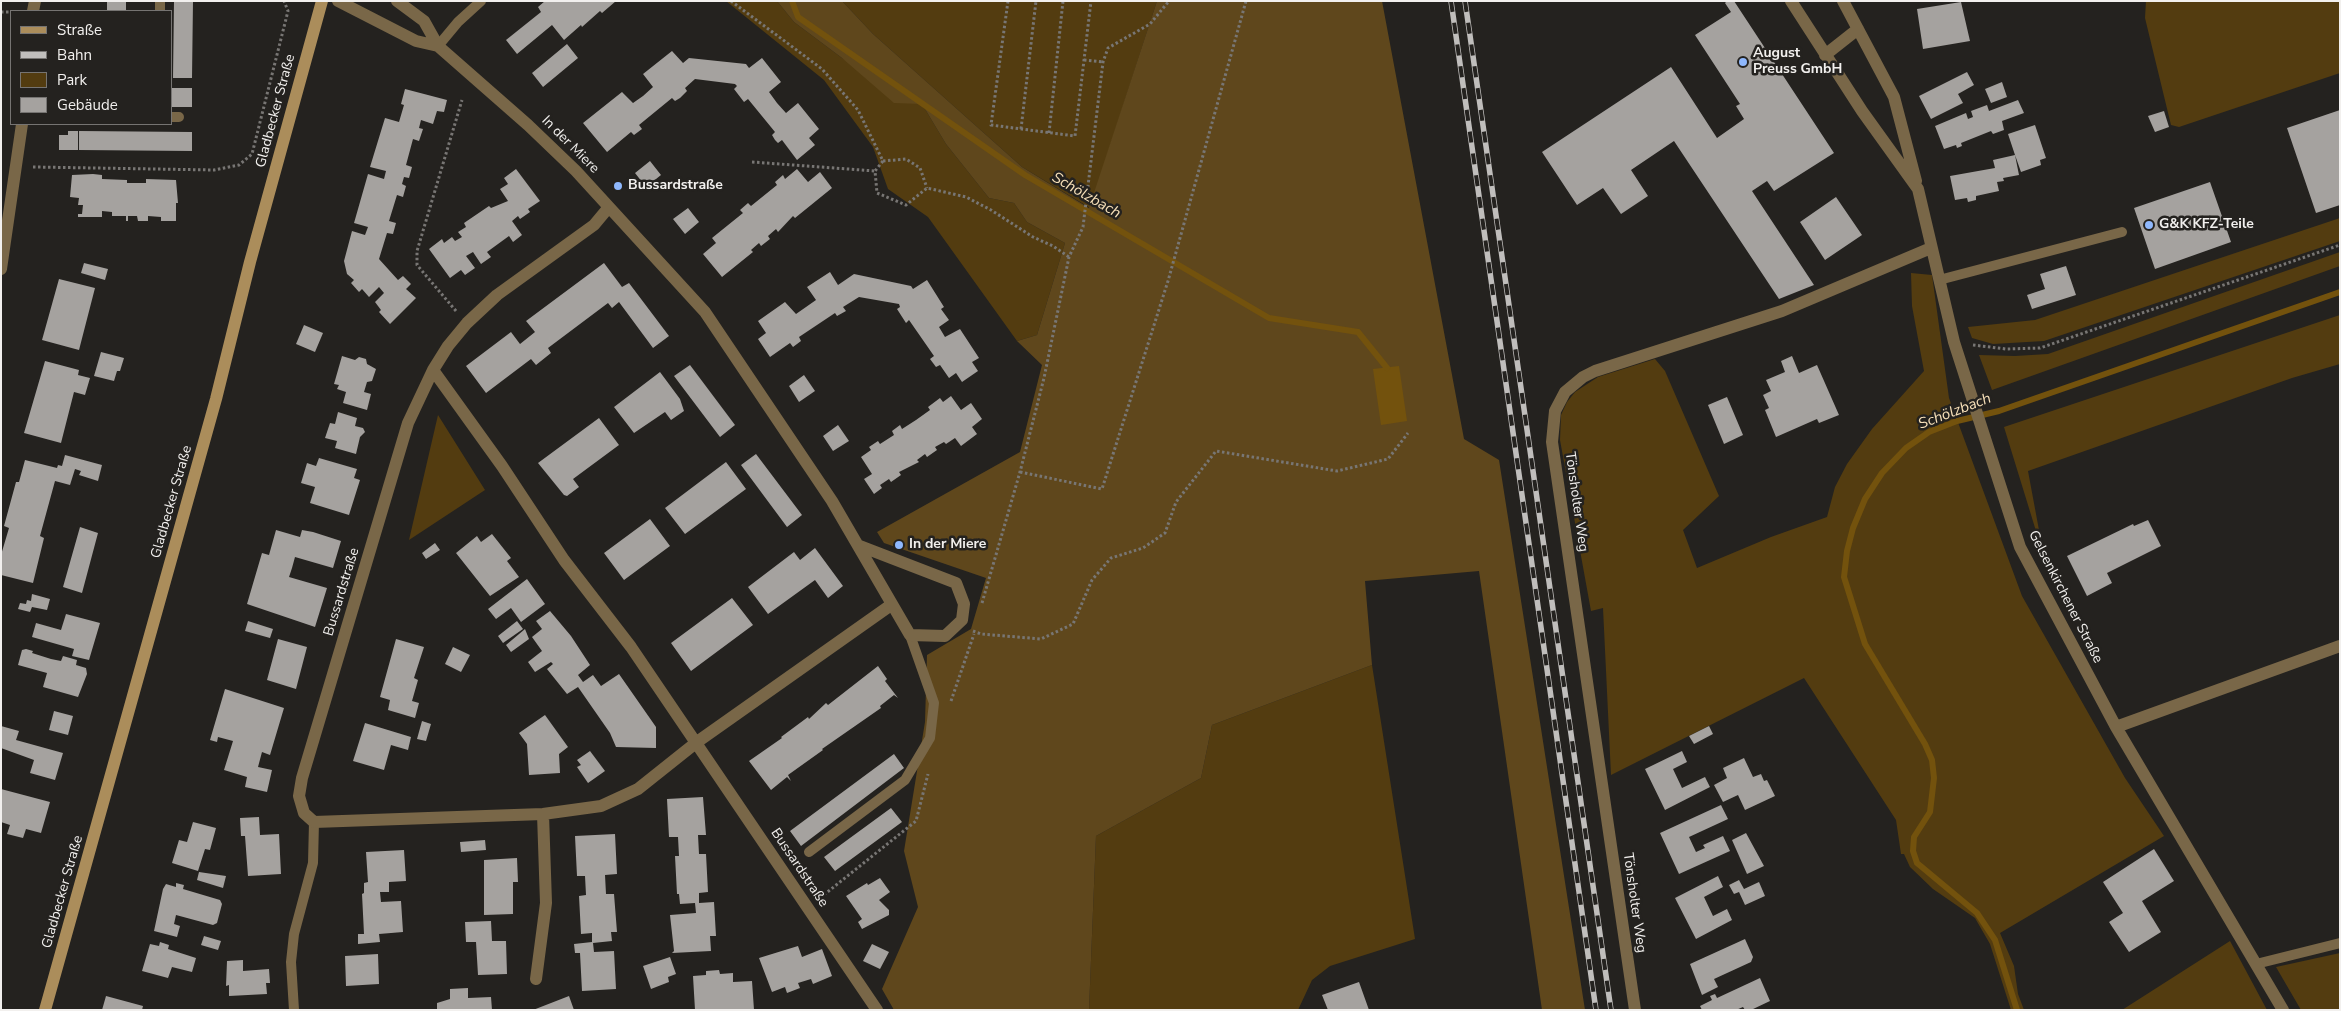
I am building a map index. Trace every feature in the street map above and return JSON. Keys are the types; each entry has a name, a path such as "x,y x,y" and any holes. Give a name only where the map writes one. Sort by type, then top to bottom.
{"main road":[{"name":"Gladbecker Straße","path":"45,1010 218,390 250,262 322,1"}],"street":[{"name":"In der Miere","path":"338,1 416,41 438,46"},
{"name":"In der Miere","path":"396,1 424,21 438,46 528,124 609,207 705,312 770,406 860,546 891,605 910,635"},
{"name":"Gelsenkirchener Straße","path":"1791,1 1918,189"},
{"name":"Gelsenkirchener Straße","path":"1843,1 1894,97 1954,342 2020,547 2116,726 2283,1010"},
{"path":"1825,54 1858,30"},
{"path":"1,269 22,125"},
{"path":"1,180 15,180"},
{"name":"Bussardstraße","path":"314,822 304,813 301,804 299,796 302,778 408,423 433,370 448,346 467,323 497,295 594,225 609,207"},
{"name":"Tönsholter Weg","path":"1635,1010 1552,442 1555,411 1566,392 1583,377 1782,311 1931,248"},
{"name":"Bussardstraße","path":"433,370 502,466 564,560 631,647 697,742 877,1010"},
{"path":"860,546 956,583 964,604 962,620 945,636 910,635"},
{"path":"314,822 544,814 601,806 638,788 697,742 891,605"},
{"path":"2116,726 2340,646"},
{"path":"536,979 546,903 544,814"}],"lane":[{"path":"438,46 458,22 482,1"},
{"path":"1939,280 2122,232"},
{"path":"809,852 905,780 930,738 934,703 910,635"},
{"path":"294,1010 292,953 294,934 313,863 314,822"},
{"path":"2256,964 2340,944"}],"path":[{"path":"17,167 214,170 239,165 252,154 288,11 284,1"},
{"path":"731,1 822,69 858,110 883,161"},
{"path":"1008,1 991,125 1075,136 1091,1"},
{"path":"1020,129 1036,1"},
{"path":"1049,133 1063,1"},
{"path":"927,188 966,197 1069,257 1083,227 1088,203 1103,62 1108,48 1150,24 1169,1"},
{"path":"1020,472 1102,489 1168,281 1246,1"},
{"path":"1084,60 1103,62"},
{"path":"462,100 417,251 417,265 467,323"},
{"path":"906,159 920,168 927,188 906,205 877,193 875,171 883,161 906,159"},
{"path":"752,162 875,171"},
{"path":"1954,342 2006,349 2040,348 2340,245"},
{"path":"955,626 981,634 1041,640 1073,624 1092,580 1111,558 1143,548 1165,533 1176,502 1216,451 1337,471 1388,459 1408,433"}],"green space":[{"path":"726,1 777,1 794,22 842,58 922,104 946,144 989,198 1014,203 1027,222 1065,243 1037,335 1017,341 928,217 888,189 873,147 824,80"},
{"path":"842,1 1157,1 1090,208 1022,167 873,34"},
{"path":"2146,1 2340,1 2340,73 2179,127 2171,125 2145,18"},
{"path":"2340,218 2340,241 2044,341 1993,344 1972,338 1968,327 2035,320"},
{"path":"2340,252 2340,266 1992,390 1979,355 2015,356 2048,354"},
{"path":"1911,273 1932,275 1949,398 2022,596 2125,778 2164,836 2000,933 2014,966 2018,994 2024,1010 2011,1010 1990,944 1975,918 1933,889 1910,867 1904,854 1901,854 1896,820 1804,678 1611,775 1603,608 1591,611 1560,440 1561,415 1567,402 1575,392 1598,377 1655,359 1665,371 1719,496 1683,530 1697,568 1771,537 1827,517 1835,487 1847,464 1872,429 1924,371 1912,306"},
{"path":"2340,315 2340,364 2292,378 2028,471 2044,557 2004,427"},
{"path":"438,415 485,490 409,540"},
{"path":"1372,665 1415,939 1330,966 1312,980 1298,1010 1089,1010 1096,836 1201,778 1212,725"},
{"path":"2230,941 2267,1010 2122,1010"},
{"path":"2340,953 2340,1010 2301,1010 2276,967"}],"shaded area":[{"path":"777,1 842,1 873,34 1022,167 1089,208 1157,1 1382,1 1464,439 1499,460 1585,1010 1542,1010 1479,571 1365,581 1372,665 1212,725 1201,778 1096,836 1089,1010 894,1010 882,989 918,907 904,851 925,722 927,655 971,629 986,578 884,543 877,532 1020,452 1042,365 1017,341 1037,335 1065,243 1027,222 1014,203 989,198 946,144 922,104 894,103 842,58 794,22"},
{"path":"1399,366 1407,421 1381,425 1373,369"}],"building":[{"path":"174,1 193,1 192,78 173,78"},
{"path":"545,1 616,1 602,13 600,11 582,27 581,25 564,40 552,25 517,54 506,40 541,12 538,7"},
{"path":"1727,1 1734,1 1834,153 1774,191 1767,181 1752,191 1814,285 1779,299 1674,141 1631,170 1648,196 1621,214 1603,188 1577,205 1542,152 1671,67 1717,138 1744,119 1736,106 1740,104 1695,35 1731,12 1725,3"},
{"path":"107,2 126,2 126,10 107,10"},
{"path":"1961,2 1970,41 1923,49 1917,9"},
{"path":"567,44 578,58 543,87 532,73"},
{"path":"672,51 683,63 689,58 746,64 749,68 762,58 781,82 769,92 777,103 786,113 798,103 819,129 809,138 815,145 797,160 782,140 778,143 775,140 772,135 775,132 748,99 744,102 734,89 737,86 735,84 695,79 685,88 687,91 680,98 675,101 672,98 639,125 642,129 634,135 631,132 607,152 583,123 622,92 633,103 643,96 653,87 643,74"},
{"path":"1967,72 1974,85 1958,94 1963,103 1931,119 1919,96"},
{"path":"2002,82 2007,97 1991,103 1985,89"},
{"path":"172,88 192,88 192,107 172,107"},
{"path":"405,89 447,100 444,112 437,111 433,124 421,120 419,128 423,129 419,141 413,139 406,165 412,167 409,178 404,177 402,184 406,186 403,197 397,195 389,221 396,223 393,234 387,233 379,259 398,280 403,276 411,284 406,289 416,298 390,324 379,312 381,310 375,302 384,293 379,287 369,297 362,289 359,292 351,283 354,280 347,274 344,261 352,231 365,235 368,227 354,223 368,174 384,179 386,171 370,167 385,118 399,122 404,105 401,104"},
{"path":"2018,100 2024,113 2002,121 2004,130 1993,134 1991,131 1961,143 1962,146 1957,148 1956,145 1944,149 1935,126 1966,113 1968,119 1973,117 1971,111 1987,105 1989,111"},
{"path":"2340,110 2340,205 2316,213 2287,128"},
{"path":"2164,111 2169,127 2155,132 2148,116"},
{"path":"2035,125 2046,158 2040,160 2041,165 2021,172 2008,134"},
{"path":"68,131 78,131 78,150 59,150 59,135 68,135"},
{"path":"79,131 192,132 192,151 79,150"},
{"path":"2015,155 2019,175 2003,178 2004,181 1997,182 1999,191 1976,196 1976,200 1968,202 1967,198 1955,200 1950,176 1995,168 1993,160"},
{"path":"650,161 661,175 646,187 635,173"},
{"path":"516,169 540,201 528,209 530,212 520,219 518,216 512,221 522,235 513,242 509,236 487,252 491,257 481,264 473,252 466,256 475,268 465,275 461,270 450,278 429,249 442,239 444,243 452,237 455,241 462,237 458,232 466,227 464,223 489,206 491,208 508,201 500,189 508,184 504,178"},
{"path":"797,169 808,182 820,172 832,188 795,218 793,216 778,232 776,229 768,236 770,239 761,246 759,243 751,250 753,252 722,277 703,254 716,243 712,238 743,213 740,210 748,203 751,206 777,185 775,182 783,175 785,179"},
{"path":"72,175 102,175 102,179 127,180 127,183 146,183 146,179 176,180 178,203 176,203 176,221 161,221 161,217 148,216 148,221 138,221 137,216 128,216 128,221 126,221 126,216 112,216 112,212 102,211 102,217 78,217 78,214 82,214 83,205 78,205 79,198 70,197"},
{"path":"2210,182 2231,242 2155,269 2134,208"},
{"path":"1836,197 1862,235 1825,260 1800,222"},
{"path":"688,208 699,222 685,234 673,219"},
{"path":"84,263 108,269 105,280 81,273"},
{"path":"604,263 622,287 629,283 669,336 653,348 619,302 612,308 608,303 548,348 551,353 536,365 531,359 486,393 466,366 511,332 520,344 535,332 526,321"},
{"path":"2066,266 2076,295 2032,309 2027,295 2045,289 2040,274"},
{"path":"830,272 838,285 854,274 911,286 913,289 927,280 944,307 941,309 949,320 939,327 945,337 960,329 979,358 972,362 978,371 962,382 956,373 949,378 940,365 936,367 930,359 934,356 909,320 906,323 897,309 900,307 899,304 859,297 843,307 846,311 837,316 835,313 799,337 801,341 793,347 790,343 770,357 758,339 766,333 758,321 785,302 796,314 816,300 807,287"},
{"path":"59,279 95,288 79,350 42,340"},
{"path":"304,325 323,333 315,352 296,344"},
{"path":"101,352 124,358 120,371 117,371 114,381 94,376"},
{"path":"342,356 355,360 359,357 366,359 367,364 376,369 372,381 367,382 364,392 371,394 367,410 343,403 346,392 337,389 339,385 334,384"},
{"path":"1792,356 1799,373 1817,365 1839,415 1819,423 1817,419 1776,437 1765,410 1769,408 1763,395 1771,391 1766,380 1785,372 1781,361"},
{"path":"45,361 79,370 78,375 90,378 85,395 74,392 61,443 24,433"},
{"path":"690,365 735,425 720,437 674,376"},
{"path":"660,372 680,399 684,411 671,420 665,412 634,433 614,407"},
{"path":"804,375 815,391 799,402 789,386"},
{"path":"951,396 961,410 971,403 982,419 972,427 977,434 961,446 955,438 946,444 944,442 935,447 937,450 927,457 925,454 917,460 919,462 899,472 901,475 891,482 889,479 880,485 882,488 874,494 864,479 872,474 861,457 871,450 869,447 878,441 880,444 894,435 892,431 900,425 902,429 930,410 928,407 940,398 943,402"},
{"path":"1727,397 1743,435 1724,444 1708,405"},
{"path":"338,412 357,418 355,426 363,428 365,432 360,437 356,454 335,448 337,441 325,438 330,423 335,424"},
{"path":"599,418 619,445 573,479 579,487 567,496 564,495 538,463"},
{"path":"838,425 849,441 833,451 823,436"},
{"path":"756,454 802,515 787,527 741,465"},
{"path":"65,455 102,465 98,481 79,475 81,471 75,469 70,485 55,481 40,536 44,538 33,583 1,575 1,555 9,528 4,526 16,482 19,482 25,460 57,468 58,465 62,466"},
{"path":"319,458 357,469 354,478 360,480 349,515 310,503 315,487 301,483 307,463 316,466"},
{"path":"726,462 746,489 685,534 665,508"},
{"path":"650,519 670,546 624,580 604,553"},
{"path":"2148,520 2161,546 2107,573 2112,583 2087,596 2067,556 2133,524 2134,526"},
{"path":"80,527 98,533 82,593 63,587"},
{"path":"276,530 300,537 302,530 341,541 333,568 295,557 289,577 327,588 315,627 247,604 262,553 269,555"},
{"path":"492,534 511,558 507,561 519,577 490,596 456,553 477,536 481,542"},
{"path":"435,543 440,550 426,559 422,553"},
{"path":"815,548 843,586 828,598 815,580 768,614 748,587 794,552 800,560"},
{"path":"527,579 545,604 521,622 511,608 496,619 488,609"},
{"path":"32,594 50,599 47,610 32,607 30,612 18,609 20,603 26,604 27,600 31,601"},
{"path":"732,598 753,625 691,671 671,643"},
{"path":"550,611 571,636 590,665 578,675 583,682 593,675 601,686 619,674 656,727 656,748 616,747 610,733 578,687 567,694 547,669 553,664 551,662 535,672 528,662 542,651 532,637 542,629 536,621"},
{"path":"66,614 100,623 89,660 72,656 74,649 32,637 36,623 61,630"},
{"path":"248,621 273,629 270,638 245,631"},
{"path":"517,621 523,629 503,643 498,636"},
{"path":"525,629 529,639 511,652 506,645"},
{"path":"278,639 307,647 296,689 267,680"},
{"path":"396,639 424,647 414,678 418,680 412,701 419,703 415,718 388,710 390,700 380,697"},
{"path":"453,647 470,655 461,672 445,664"},
{"path":"26,649 51,659 61,661 63,656 77,660 76,665 86,668 87,674 78,697 43,687 47,673 18,665 22,650"},
{"path":"878,666 887,679 885,681 898,698 894,695 880,706 881,708 788,775 791,781 787,777 771,790 749,761 808,717 809,719 826,703 828,705"},
{"path":"225,689 284,708 270,755 262,752 258,767 272,770 267,792 245,787 247,777 224,770 233,741 218,737 217,742 210,740"},
{"path":"54,711 73,716 68,735 49,730"},
{"path":"545,715 568,747 559,754 560,773 529,775 527,744 519,733"},
{"path":"422,721 431,724 426,741 417,739"},
{"path":"365,723 411,737 408,750 391,745 384,770 353,761"},
{"path":"1,726 19,731 16,740 63,753 55,780 30,773 34,760 1,748"},
{"path":"1709,726 1713,734 1694,744 1689,736"},
{"path":"590,751 605,771 588,783 577,767 581,765 577,760"},
{"path":"1682,751 1687,762 1673,769 1682,788 1705,777 1710,787 1665,810 1645,769"},
{"path":"894,754 904,768 801,846 790,831"},
{"path":"1744,758 1753,777 1761,774 1764,781 1767,780 1775,796 1745,810 1738,795 1723,802 1714,785 1727,778 1723,768"},
{"path":"1,789 50,802 41,833 26,829 23,838 7,834 10,825 1,822"},
{"path":"703,797 706,835 698,835 699,854 706,854 708,892 699,893 699,903 714,902 716,936 710,936 711,951 672,953 674,951 670,915 696,913 695,903 680,904 679,894 677,894 675,856 679,856 678,837 669,837 667,799"},
{"path":"1721,805 1728,819 1689,837 1696,852 1705,848 1703,845 1723,836 1730,851 1679,874 1660,833"},
{"path":"891,808 902,822 835,871 824,857"},
{"path":"259,817 260,835 279,834 281,874 248,876 245,836 241,836 240,818"},
{"path":"193,822 216,828 210,850 205,849 198,871 172,863 179,840 187,842"},
{"path":"1746,833 1764,866 1747,874 1732,840"},
{"path":"615,834 617,874 605,875 606,894 614,894 617,932 611,932 612,941 593,943 594,952 614,951 616,989 582,991 580,953 575,953 574,944 592,942 592,933 581,934 579,896 586,895 585,876 577,876 575,836"},
{"path":"485,840 486,850 461,852 460,842"},
{"path":"2154,849 2174,881 2142,901 2161,932 2129,952 2109,922 2123,913 2103,882"},
{"path":"404,850 406,881 389,882 389,892 380,892 381,902 401,901 403,932 379,934 380,942 358,944 358,934 364,934 362,894 364,893 364,883 368,882 366,852"},
{"path":"517,858 518,882 513,882 513,914 484,915 484,860"},
{"path":"199,872 226,876 223,888 197,880"},
{"path":"1718,876 1723,887 1704,897 1713,916 1727,909 1732,920 1696,939 1675,898"},
{"path":"880,878 890,892 879,900 889,910 889,915 862,929 858,922 862,919 846,896 867,883 868,885"},
{"path":"1739,880 1744,889 1759,882 1765,896 1745,905 1739,892 1734,894 1729,885"},
{"path":"176,883 184,885 183,889 220,900 222,904 217,923 213,925 176,915 174,924 180,926 177,937 154,931 163,889 166,884 176,887"},
{"path":"491,921 492,941 506,941 507,974 478,975 476,942 466,942 465,922"},
{"path":"204,936 221,941 218,950 201,945"},
{"path":"1745,939 1753,957 1751,962 1714,979 1718,987 1702,995 1690,964"},
{"path":"160,942 169,945 168,949 196,958 192,972 172,967 168,978 142,971 150,944 159,946"},
{"path":"872,944 889,952 880,969 863,961"},
{"path":"798,946 802,957 822,949 832,976 813,984 811,979 798,983 800,988 787,993 785,987 772,992 759,958"},
{"path":"378,954 379,984 346,986 345,956"},
{"path":"670,957 676,974 668,977 669,982 651,989 643,966"},
{"path":"243,960 243,971 269,969 270,983 266,983 267,994 229,996 229,985 226,986 227,961"},
{"path":"719,970 720,974 733,973 733,982 752,981 754,1010 695,1010 693,976 706,975 706,971"},
{"path":"1760,978 1770,1001 1751,1010 1745,1010 1743,1007 1736,1010 1702,1010 1700,1006 1712,1000 1710,996 1715,994 1717,998"},
{"path":"1359,982 1369,1010 1328,1010 1322,995"},
{"path":"468,988 468,998 491,997 492,1010 437,1010 437,1003 450,999 450,989"},
{"path":"106,996 143,1006 142,1010 102,1010"},
{"path":"569,996 574,1010 533,1010"}],"waterway":[{"name":"Schölzbach","path":"792,1 798,17 1025,175 1269,318 1358,332 1387,368"},
{"name":"Schölzbach","path":"2017,1010 1995,940 1977,913 1917,863 1913,851 1914,837 1930,812 1934,778 1932,760 1925,744 1865,644 1844,577 1847,551 1853,528 1865,499 1882,473 1906,448 1929,432 1957,421 1999,411 2340,292"}],"railway":[{"path":"1451,1 1596,1010"},
{"path":"1465,1 1611,1010"}],"place":[{"name":"August Preuss GmbH","path":"1743,62"},
{"name":"Bussardstraße","path":"618,186"},
{"name":"G&K KFZ-Teile","path":"2149,225"},
{"name":"In der Miere","path":"899,545"}]}
